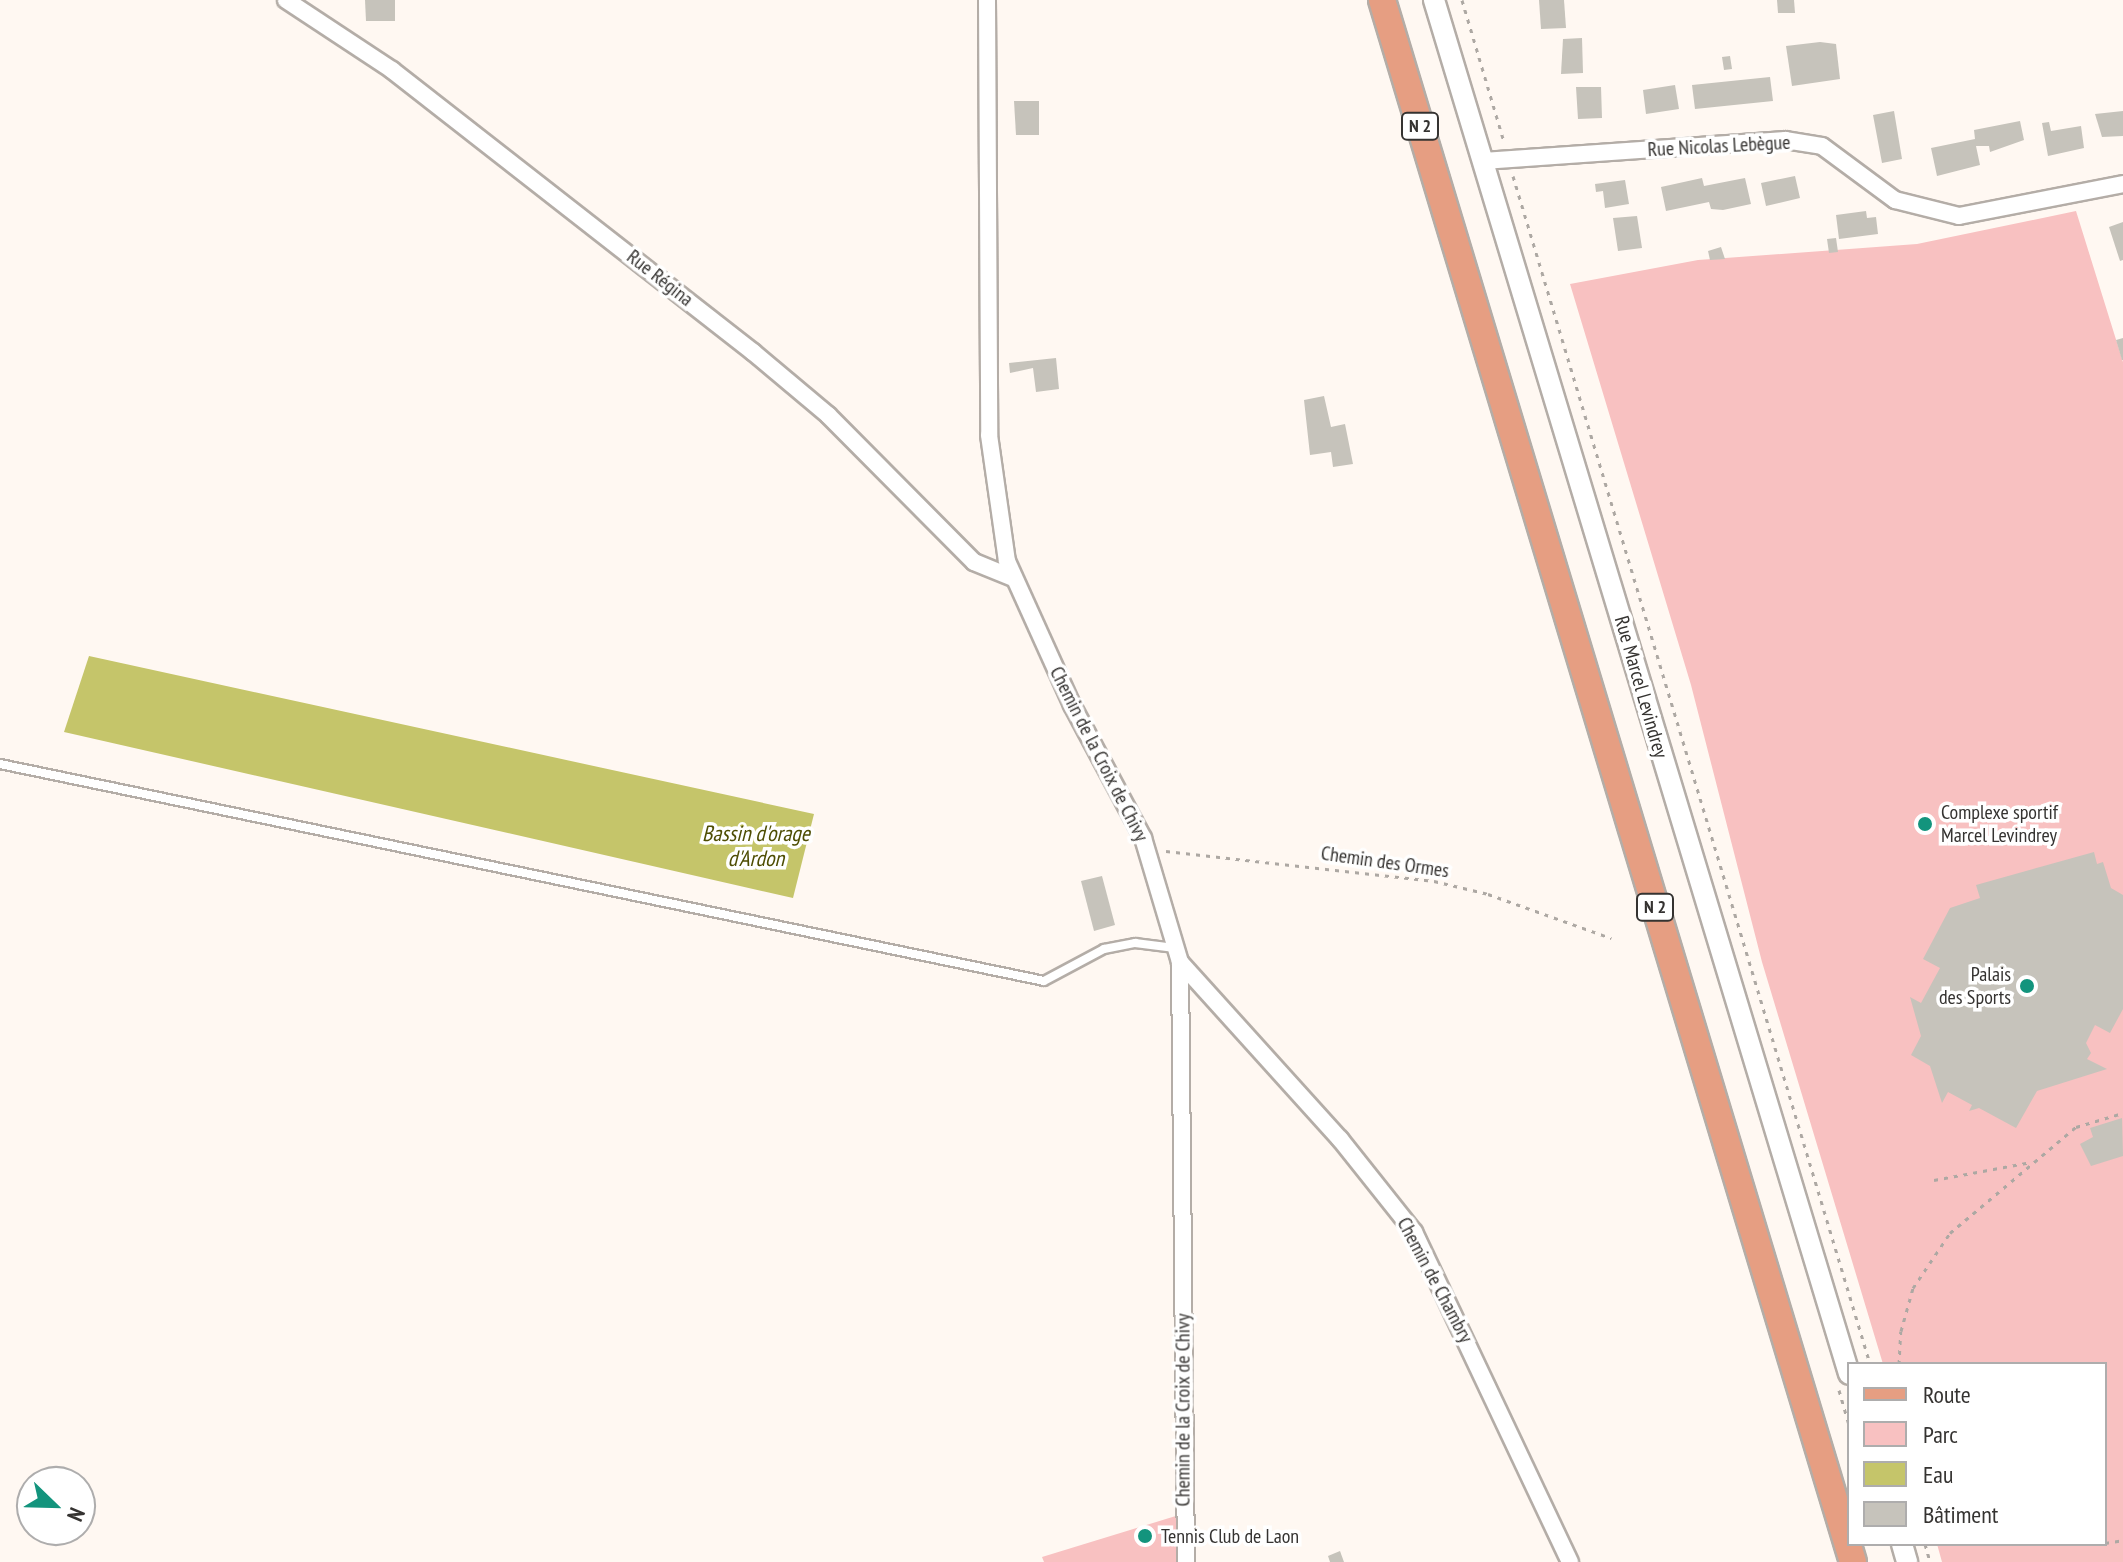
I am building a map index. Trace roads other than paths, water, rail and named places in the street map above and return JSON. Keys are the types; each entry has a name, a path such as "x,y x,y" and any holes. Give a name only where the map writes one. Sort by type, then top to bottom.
{"main road":[{"name":"N 2","path":"1382,0 1847,1542"}],"street":[{"name":"Rue Régina","path":"286,0 392,70 706,314 828,415 974,562 1013,578"},
{"name":"Chemin de la Croix de Chivy","path":"987,0 989,435 1013,578 1147,849 1178,955 1186,1562"},
{"name":"Rue Marcel Levindrey","path":"1434,0 1847,1367"},
{"name":"Rue Nicolas Lebègue","path":"1483,161 1785,140 1822,146 1895,200 1959,216 2123,184"},
{"name":"Chemin de Chambry","path":"1178,955 1340,1139 1414,1232 1570,1562"}],"lane":[{"path":"0,764 1044,981 1104,949 1135,943 1178,955"}],"water":[{"name":"Bassin d'orage d'Ardon","path":"89,656 814,814 793,898 64,732"}],"place":[{"name":"Complexe sportif Marcel Levindrey","path":"1925,824"},
{"name":"Palais des Sports","path":"2027,986"},
{"name":"Tennis Club de Laon","path":"1145,1536"}]}
